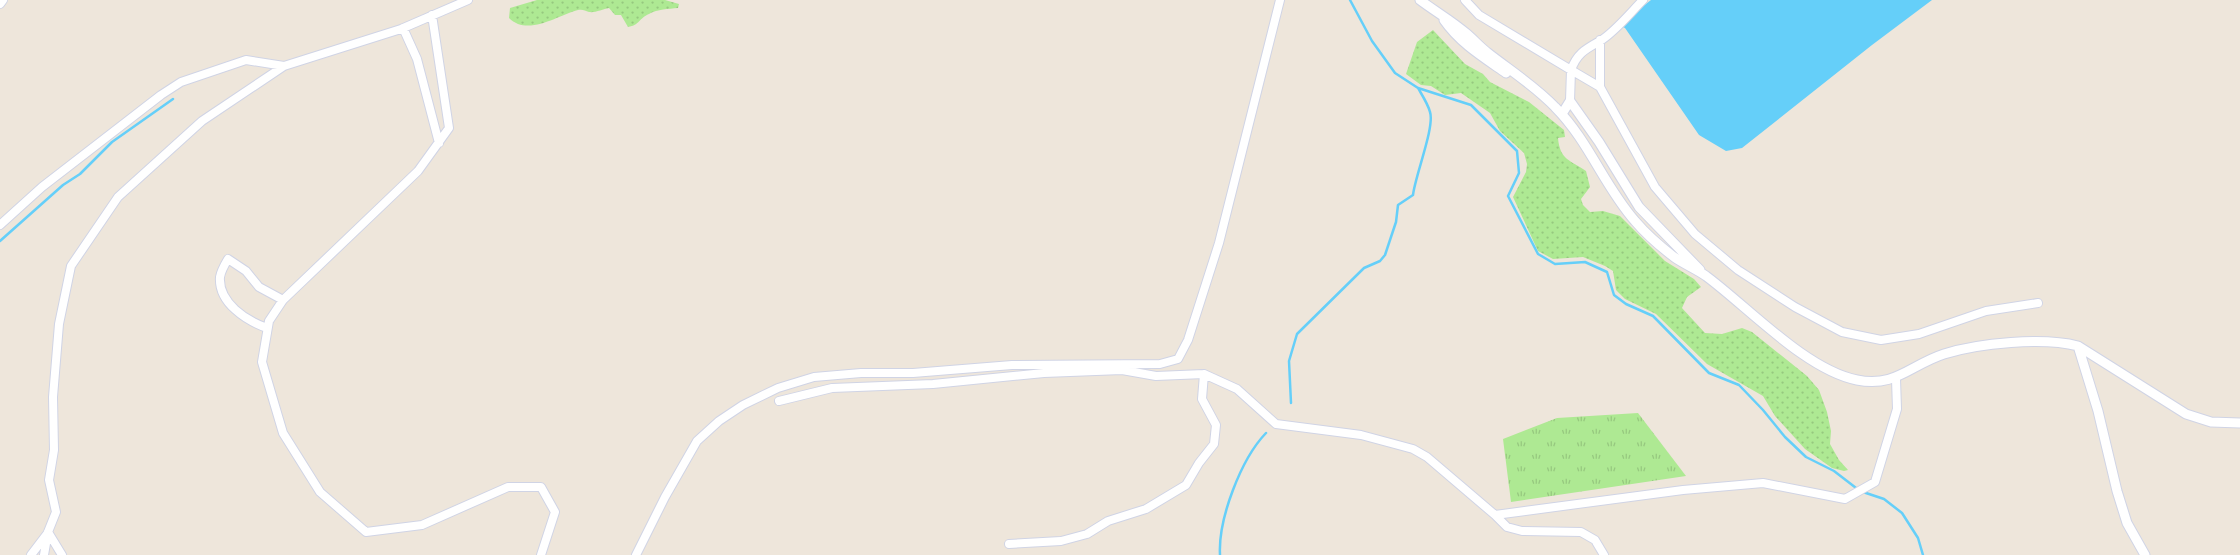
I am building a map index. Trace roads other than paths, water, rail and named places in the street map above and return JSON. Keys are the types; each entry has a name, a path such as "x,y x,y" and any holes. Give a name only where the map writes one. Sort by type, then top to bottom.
{"street":[{"path":"0,4 3,0"},
{"path":"44,555 48,532 56,512 49,480 54,450 53,398 59,324 71,266 118,197 202,121 284,66 403,28 468,0"},
{"path":"636,555 665,497 697,441 719,421 735,410 778,388 814,377 861,373 913,373 1012,365 1160,364 1178,359 1188,340 1219,243 1280,0"},
{"path":"1420,0 1468,34 1487,52 1536,89 1562,114 1585,143 1621,204 1636,223 1674,257 1704,274"},
{"path":"1465,0 1480,16 1600,87"},
{"path":"1562,114 1570,101 1571,70 1574,61 1582,51 1600,40 1643,0"},
{"path":"432,15 449,128 418,172 283,300 269,321 262,362 283,433 320,492 366,532 422,525 508,486 541,487 555,512 542,555"},
{"path":"403,28 417,59 439,142"},
{"path":"1600,40 1600,87 1655,187 1695,234 1738,270 1795,307 1842,332 1881,340 1919,334 1986,311 2038,303"},
{"path":"0,225 42,187 161,95 181,82 246,60 284,66"},
{"path":"1570,101 1599,142 1639,207 1658,229 1692,259 1704,274 1744,309 1810,358 1836,374 1876,383 1896,379 1922,362 1946,353 1979,347 2030,342 2063,342 2078,346 2186,414 2211,422 2240,423"},
{"path":"267,328 251,322 235,309 223,294 220,277 228,259 246,271 258,287 283,300"},
{"path":"2078,346 2098,411 2117,491 2127,523 2145,555"},
{"path":"779,400 832,388 933,384 1044,373 1122,370 1156,376 1204,374 1237,389 1276,424 1361,435 1413,449 1427,457 1507,527 1522,531 1582,532 1595,540 1604,555"},
{"path":"1009,544 1061,541 1087,534 1108,521 1146,509 1186,485 1199,462 1214,444 1216,425 1202,399 1204,374"},
{"path":"1496,516 1683,490 1763,483 1845,499 1875,482 1897,409 1896,379"},
{"path":"31,555 48,532"},
{"path":"48,532 62,555"}],"water":[{"path":"1651,0 1932,0 1742,148 1726,151 1699,135 1625,28 1619,25"}],"waterway":[{"path":"1350,0 1372,41 1395,73 1418,88 1471,105 1517,151 1519,173 1508,196 1538,254 1555,264 1585,262 1607,272 1614,295 1626,304 1653,316 1709,373 1739,385 1785,437 1806,457 1834,471 1860,491 1884,499 1902,513 1918,538 1923,555"},
{"path":"1291,403 1289,361 1297,334 1364,268 1380,261 1385,255 1396,222 1398,205 1413,195 1431,119 1428,106 1418,88"},
{"path":"0,241 63,185 80,174 112,142 173,99"},
{"path":"1220,555 1223,524 1233,490 1248,458 1266,433"}]}
